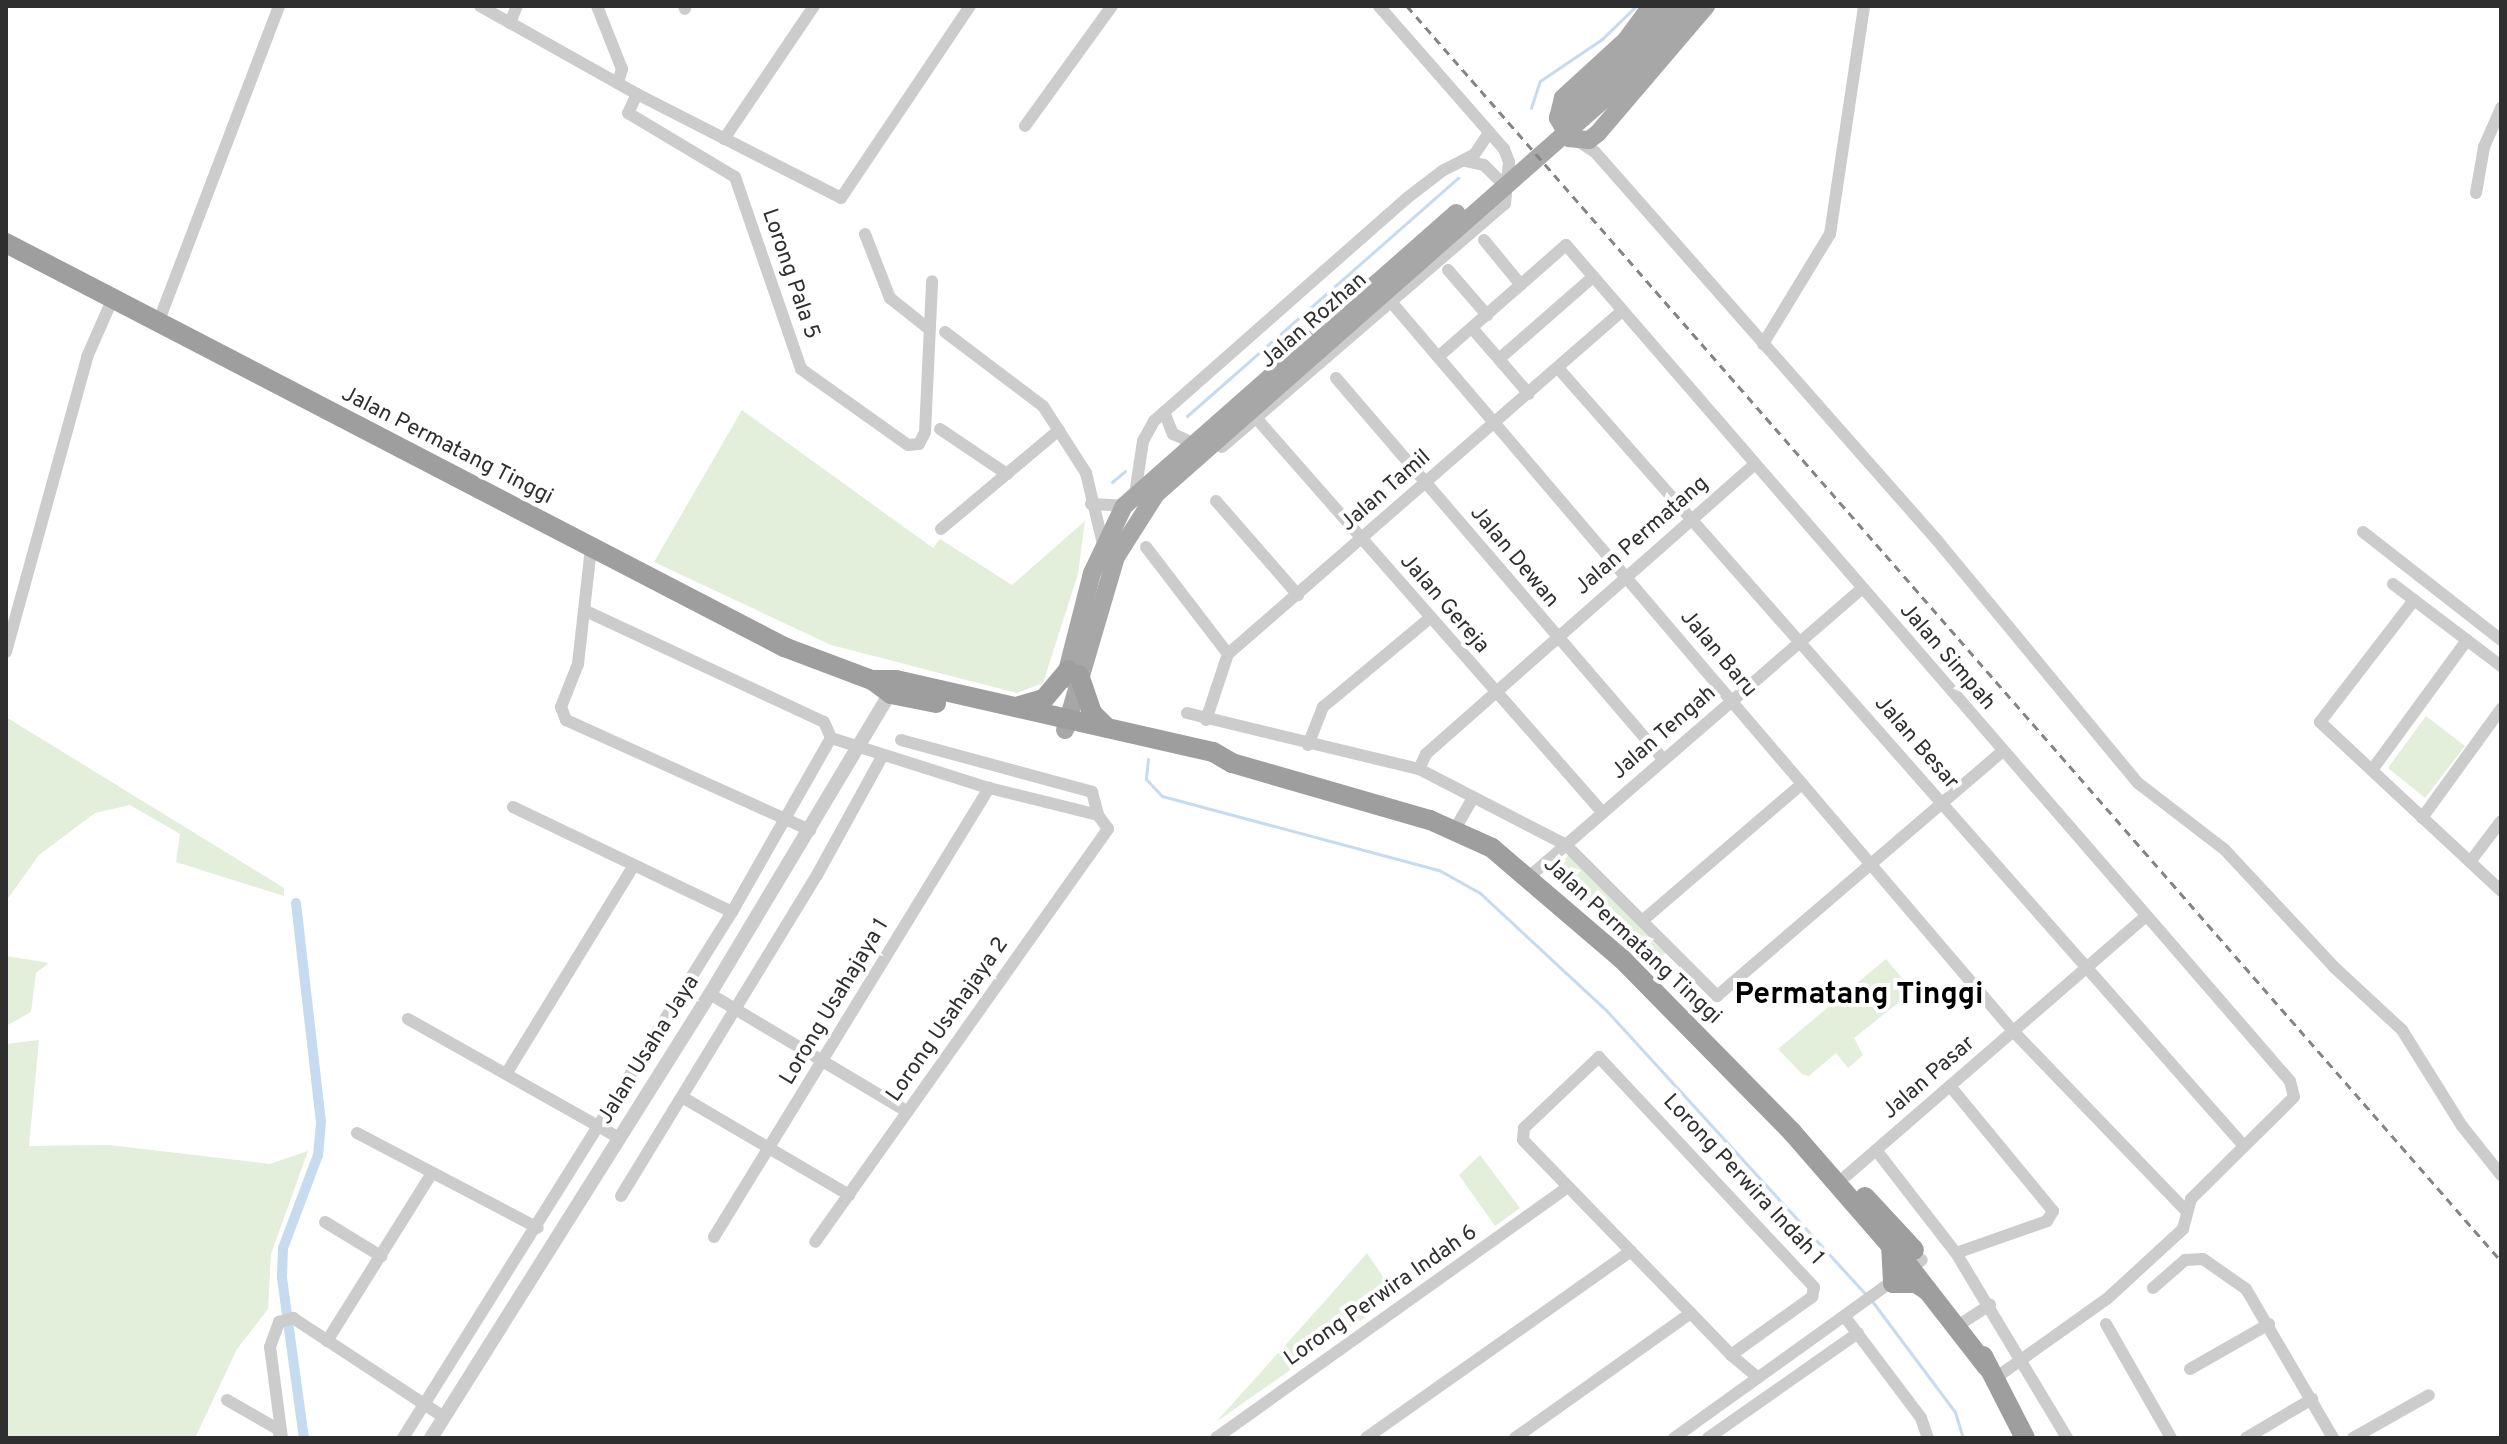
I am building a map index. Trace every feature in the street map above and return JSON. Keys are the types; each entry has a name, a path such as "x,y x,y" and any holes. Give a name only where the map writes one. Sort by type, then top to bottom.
{"highway":[{"name":"Jalan Permatang Tinggi","path":"6,243 784,647 893,687 1060,724 1209,763 1232,763"},
{"path":"1012,707 1044,699 1073,672 1092,713 1107,728"},
{"name":"Jalan Permatang Tinggi","path":"893,687 1012,707 1060,724 1107,728 1213,752 1232,763 1455,829 1530,876 1622,959 1792,1132 1891,1244 1917,1265 1928,1291 1990,1373"},
{"name":"Jalan Permatang Tinggi","path":"1792,1132 1809,1139 1846,1176 1965,1321 2025,1438"},
{"path":"1891,1244 1887,1287 1916,1283 1928,1291"}],"main road":[{"path":"1651,6 1626,40 1563,98 1559,126 1578,141 1598,133 1706,6"},
{"name":"Jalan Rozhan","path":"1073,672 1132,506 1156,494 1278,375 1588,97 1670,6"},
{"name":"Jalan Rozhan","path":"1060,724 1103,544 1132,506 1191,442 1278,375 1603,100 1686,6"}],"street":[{"path":"158,323 279,6"},
{"path":"480,6 637,94 841,198 970,6"},
{"path":"510,23 517,6"},
{"path":"597,6 622,69 618,83"},
{"path":"724,139 814,6"},
{"path":"1025,126 1112,6"},
{"path":"1091,504 1132,506 1257,419 1500,210 1507,195 1504,185 1507,154 1379,6"},
{"path":"1763,344 1830,234 1864,6"},
{"name":"Lorong Pala 5","path":"637,94 628,113 735,177 801,369 908,445 919,444 925,432 932,281"},
{"path":"2476,193 2496,134 2501,108"},
{"path":"1132,506 1143,441 1164,412 1407,198 1442,171 1465,161 1488,134"},
{"path":"1484,165 1488,134"},
{"path":"1578,141 1595,152 1936,539 2138,783 2225,850 2334,967 2402,1030 2462,1126 2501,1175"},
{"path":"1465,161 1484,165 1504,185"},
{"path":"865,234 890,298 929,329"},
{"path":"1438,357 1521,285 1484,240"},
{"name":"Jalan Simpah","path":"1521,285 1566,245 2290,1081 2294,1097 2243,1145"},
{"path":"1448,270 1487,315"},
{"path":"1499,359 1593,277"},
{"path":"6,652 87,357 113,298"},
{"name":"Jalan Baru","path":"1392,303 2013,1031"},
{"name":"Jalan Tamil","path":"1228,654 1622,311"},
{"path":"1472,328 1529,394"},
{"path":"945,332 1043,406 1086,473 1103,544"},
{"name":"Jalan Besar","path":"1558,368 2243,1145"},
{"name":"Jalan Dewan","path":"1336,378 1664,760"},
{"path":"1164,412 1173,434 1191,442"},
{"name":"Jalan Gereja","path":"1257,419 1603,813"},
{"path":"940,429 1007,474"},
{"path":"941,529 1059,430"},
{"name":"Jalan Permatang","path":"1419,769 1426,754 1754,465"},
{"path":"1216,501 1298,595"},
{"path":"2363,532 2501,640"},
{"path":"1146,547 1228,654 1206,720"},
{"path":"591,548 588,612 578,664 561,713 566,720 810,830"},
{"path":"2393,584 2501,666"},
{"name":"Jalan Tengah","path":"1530,876 1861,589"},
{"path":"2414,600 2320,722 2501,891"},
{"path":"588,612 824,722 831,738 989,788 1101,817"},
{"path":"1308,745 1323,707 1430,618"},
{"path":"2372,770 2467,640"},
{"name":"Jalan Usaha Jaya","path":"431,1438 710,994 860,748 893,687"},
{"path":"2422,818 2501,709"},
{"path":"1187,713 1308,745 1419,769 1566,845 1717,996 2003,751"},
{"name":"Jalan Usaha Jaya","path":"403,1438 538,1228 732,912 831,738"},
{"path":"901,740 1092,792 1101,817"},
{"path":"936,772 943,753"},
{"path":"621,1196 736,1010 883,755"},
{"path":"1642,921 1802,784"},
{"name":"Lorong Usahajaya 1","path":"714,1237 989,788"},
{"path":"1455,829 1473,798"},
{"path":"513,807 732,912"},
{"name":"Lorong Usahajaya 2","path":"815,1242 1108,829 1101,817"},
{"path":"2470,862 2501,821"},
{"path":"506,1074 634,865"},
{"name":"Jalan Pasar","path":"1846,1176 2146,916"},
{"path":"710,994 908,1112"},
{"path":"408,1019 619,1138"},
{"path":"2013,1031 2186,1211"},
{"name":"Lorong Perwira Indah 1","path":"1568,1187 1523,1140 1524,1128 1599,1057 1814,1287 1812,1297 1731,1355"},
{"path":"1950,1086 2053,1211 2047,1221 1956,1253"},
{"path":"682,1097 849,1195"},
{"path":"357,1133 538,1228"},
{"path":"1990,1373 2022,1359 2108,1298 2183,1229 2191,1199 2243,1145"},
{"path":"1876,1150 1956,1253 1990,1305 2067,1438"},
{"path":"327,1341 432,1173"},
{"path":"1568,1187 1731,1355 1758,1378"},
{"name":"Lorong Perwira Indah 6","path":"1216,1438 1568,1187"},
{"path":"325,1222 381,1256"},
{"path":"1366,1438 1631,1251"},
{"path":"2153,1288 2185,1260 2203,1259 2246,1289 2333,1438"},
{"path":"1674,1438 1917,1265"},
{"path":"1965,1321 1990,1305"},
{"path":"1515,1438 1691,1313"},
{"path":"1845,1317 1921,1418 1928,1438"},
{"path":"280,1436 270,1347 279,1322 293,1318 444,1417"},
{"path":"2106,1324 2171,1438"},
{"path":"2190,1369 2269,1324"},
{"path":"1708,1438 1858,1333"},
{"path":"2353,1438 2429,1395"},
{"path":"2246,1438 2312,1399"},
{"path":"227,1400 280,1436"}],"green space":[{"path":"742,410 933,548 940,539 1012,585 1085,521 1078,574 1043,683 1017,693 831,645 654,562"},
{"path":"2426,716 2465,746 2425,798 2388,768"},
{"path":"6,717 284,888 284,896 176,862 180,834 130,805 95,813 39,855 6,901"},
{"path":"1569,855 1668,952 1653,962 1553,869"},
{"path":"6,956 49,963 36,973 31,1012 6,1026"},
{"path":"1886,959 1913,991 1854,1038 1863,1055 1848,1068 1836,1053 1809,1076 1802,1074 1778,1049"},
{"path":"39,1040 29,1146 109,1145 270,1164 308,1151 271,1254 268,1309 237,1349 195,1438 6,1438 6,1044"},
{"path":"1480,1155 1520,1208 1495,1226 1459,1175"},
{"path":"1367,1253 1396,1296 1216,1422 1325,1301"}],"waterway":[{"path":"1531,108 1540,81 1602,39 1636,6"},
{"path":"1187,416 1458,178"},
{"path":"1112,482 1125,471"},
{"path":"1148,759 1146,779 1162,796 1439,870 1480,893 1606,1010 1867,1296"},
{"path":"296,903 321,1122 318,1155 283,1248 282,1278 304,1438"},
{"path":"1872,1301 1955,1412 1963,1438"}],"railway":[{"path":"1407,6 2501,1261"}],"district":[{"name":"Permatang Tinggi","path":"1859,996"}]}
